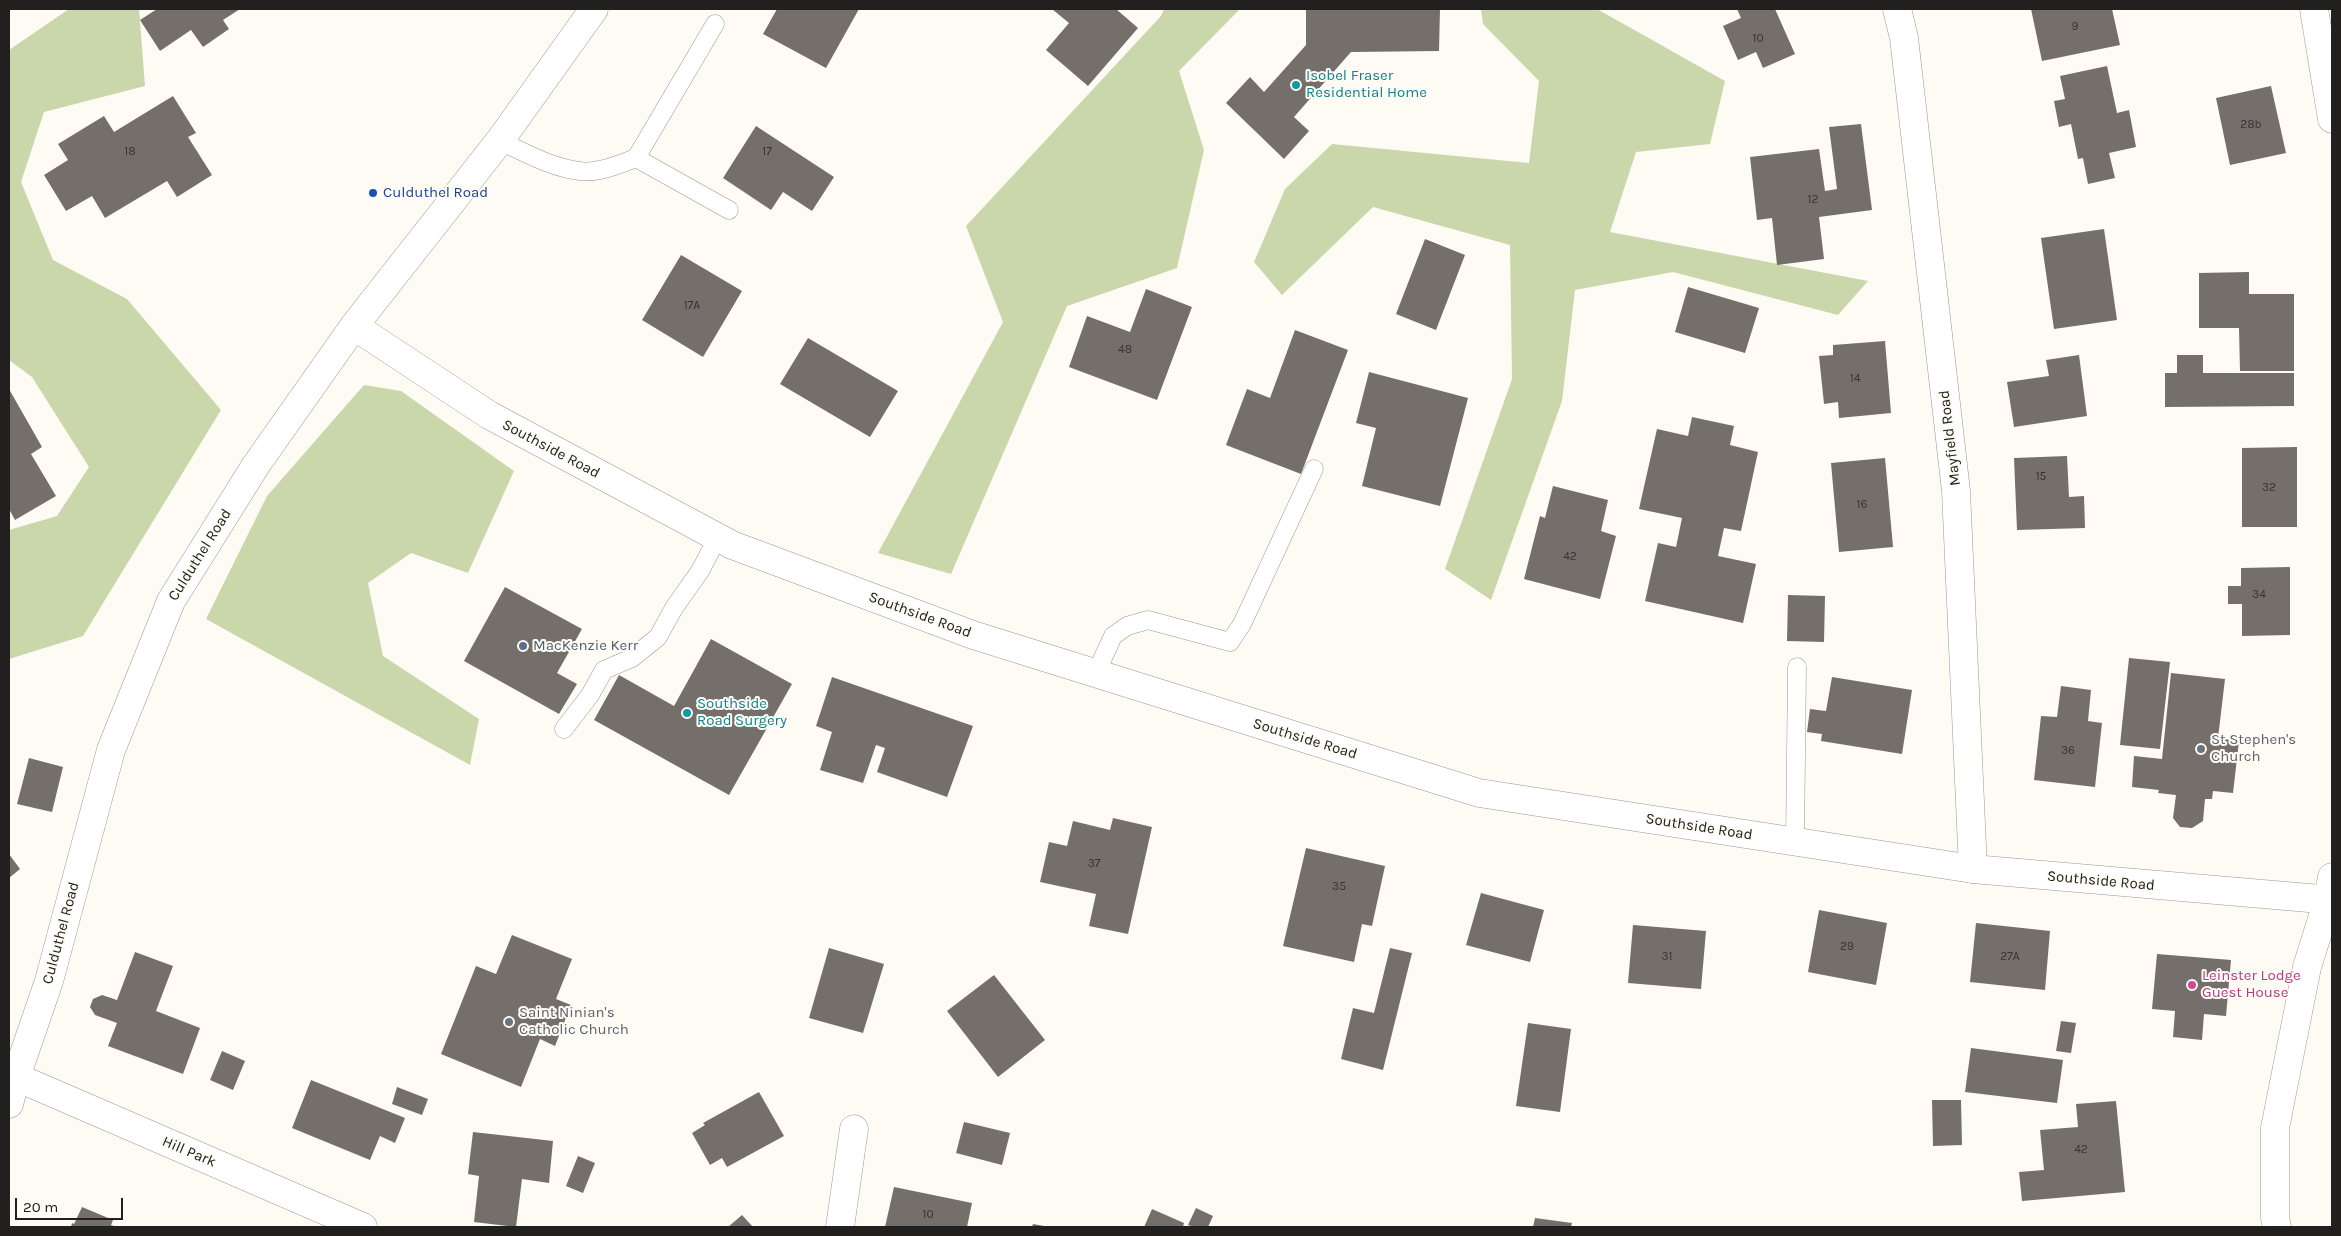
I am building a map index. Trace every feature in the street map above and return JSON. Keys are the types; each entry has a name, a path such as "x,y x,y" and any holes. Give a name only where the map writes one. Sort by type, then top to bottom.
{"street":[{"name":"Culduthel Road","path":"9,1104 16,1077 49,981 111,750 171,601 256,465 354,326 500,141 594,9"},
{"name":"Mayfield Road","path":"1896,9 1905,48 1956,490 1973,869"},
{"path":"2314,9 2332,119"},
{"name":"Southside Road","path":"354,326 489,415 732,545 974,635 1479,794 1973,869 2331,892"},
{"path":"2271,1224 2275,1128 2307,967 2331,892"},
{"name":"Hill Park","path":"16,1077 363,1227"},
{"path":"840,1227 854,1129"}],"lane":[{"path":"500,141 551,164 582,172 616,166 636,158 715,24"},
{"path":"636,158 729,210"},
{"path":"1096,673 1113,636 1127,626 1148,620 1230,642 1242,624 1314,469"},
{"path":"564,729 590,695 604,670 632,658 658,637 674,608 700,571 718,538"},
{"path":"1795,842 1797,667"}],"green space":[{"path":"69,9 139,9 145,86 44,112 21,182 53,260 127,299 221,410 83,636 9,659 9,530 57,516 89,467 32,377 9,360 9,50"},
{"path":"1164,9 1240,9 1179,71 1204,150 1177,268 1067,306 951,574 878,553 1003,322 966,226 1161,16"},
{"path":"1481,9 1597,9 1725,81 1710,144 1636,152 1610,232 1868,281 1838,315 1673,272 1575,290 1562,401 1491,600 1445,569 1512,379 1510,245 1373,207 1282,295 1254,262 1285,189 1332,144 1529,163 1539,81 1483,24"},
{"path":"364,385 401,391 514,471 468,573 411,553 368,583 383,656 479,719 470,765 206,619 267,496"}],"building":[{"path":"157,9 240,9 223,20 229,29 203,47 191,30 160,51 140,20"},
{"path":"777,9 859,9 826,68 763,34"},
{"path":"1052,9 1116,9 1138,28 1088,86 1046,50 1069,23"},
{"name":"Isobel Fraser Residential Home","path":"1306,9 1440,9 1439,51 1351,52 1294,117 1309,131 1284,159 1226,103 1250,77 1264,92 1306,45"},
{"path":"1737,9 1775,9 1795,54 1763,68 1756,52 1738,60 1723,26 1741,18"},
{"path":"2031,9 2112,9 2120,45 2042,61"},
{"path":"2107,66 2117,113 2129,110 2136,147 2109,153 2115,178 2088,184 2083,158 2078,159 2071,124 2059,127 2054,101 2065,99 2060,76"},
{"path":"2271,86 2286,153 2230,165 2216,98"},
{"path":"173,96 196,133 188,137 212,175 177,197 167,181 105,218 92,196 66,211 44,175 68,160 58,144 104,116 114,132"},
{"path":"1861,124 1872,210 1819,217 1824,259 1777,265 1772,218 1757,220 1750,157 1819,149 1825,191 1837,189 1829,127"},
{"path":"756,126 834,177 812,211 783,192 771,210 723,178"},
{"path":"2104,229 2117,320 2054,329 2041,238"},
{"path":"1425,239 1465,255 1436,330 1396,314"},
{"path":"681,255 742,291 703,357 642,320"},
{"path":"2249,272 2249,294 2294,294 2294,371 2240,371 2239,328 2199,328 2199,273"},
{"path":"1688,287 1759,308 1745,353 1675,332"},
{"path":"1146,289 1192,307 1157,400 1069,367 1087,316 1130,332"},
{"path":"1295,330 1348,350 1301,474 1226,445 1247,389 1270,398"},
{"path":"808,338 898,391 870,437 780,384"},
{"path":"1885,341 1891,413 1839,418 1838,402 1824,404 1819,356 1833,355 1833,345"},
{"path":"2079,355 2087,416 2014,427 2007,382 2049,376 2046,360"},
{"path":"2177,355 2203,355 2203,373 2294,373 2294,406 2165,407 2165,373 2177,373"},
{"path":"1369,372 1468,398 1440,506 1362,486 1376,428 1356,423"},
{"path":"9,389 42,447 31,454 56,496 15,520 9,509"},
{"path":"1692,417 1734,426 1730,445 1758,452 1741,531 1724,528 1718,556 1756,564 1743,623 1645,601 1658,543 1676,547 1682,518 1639,509 1657,429 1688,436"},
{"path":"2297,447 2297,527 2242,527 2242,448"},
{"path":"2067,456 2069,497 2084,496 2085,528 2017,530 2014,458"},
{"path":"1885,458 1893,547 1839,552 1831,463"},
{"path":"1553,486 1608,500 1601,531 1616,536 1600,599 1524,579 1540,516 1545,518"},
{"path":"2290,567 2290,635 2242,636 2242,604 2228,604 2228,586 2241,586 2241,568"},
{"name":"MacKenzie Kerr","path":"505,587 582,629 557,673 577,684 559,714 464,661"},
{"path":"1788,595 1825,596 1824,642 1787,641"},
{"name":"Southside Road Surgery","path":"711,639 792,684 729,795 594,720 619,675 674,706"},
{"path":"2129,658 2170,662 2160,749 2120,745"},
{"name":"St Stephen's Church","path":"2171,673 2225,679 2218,738 2239,741 2233,793 2213,791 2212,799 2205,799 2203,821 2192,828 2180,827 2173,818 2176,795 2158,793 2159,790 2132,787 2134,756 2162,759"},
{"path":"832,677 973,726 947,797 877,772 885,748 876,745 863,783 820,770 832,732 816,726"},
{"path":"1832,677 1912,690 1902,754 1821,741 1822,734 1807,732 1810,709 1826,711"},
{"path":"2061,686 2091,690 2088,721 2102,723 2095,787 2034,780 2041,716 2057,717"},
{"path":"29,758 63,767 52,812 17,804"},
{"path":"1113,818 1152,827 1128,934 1089,926 1096,894 1040,882 1049,842 1067,846 1073,821 1110,830"},
{"path":"1306,848 1385,866 1372,926 1362,924 1354,962 1283,946"},
{"path":"9,854 20,869 9,878"},
{"path":"1481,893 1544,910 1530,962 1466,945"},
{"path":"1819,910 1887,923 1876,985 1808,972"},
{"path":"1976,923 2050,931 2045,990 1970,982"},
{"path":"1633,925 1706,931 1701,989 1628,983"},
{"name":"Saint Ninian's Catholic Church","path":"512,935 572,959 556,999 571,1005 555,1046 540,1039 521,1087 441,1054 476,966 496,974"},
{"path":"829,948 884,964 863,1033 809,1018"},
{"path":"1390,948 1412,953 1383,1070 1341,1059 1353,1008 1374,1013"},
{"path":"135,952 173,966 156,1011 200,1028 183,1074 108,1046 117,1023 95,1015 90,1007 93,999 102,995 117,1000"},
{"name":"Leinster Lodge Guest House","path":"2157,954 2231,960 2226,1016 2204,1014 2202,1040 2173,1037 2175,1011 2152,1009"},
{"path":"994,975 1045,1040 998,1077 947,1011"},
{"path":"2061,1021 2076,1023 2071,1053 2056,1051"},
{"path":"1528,1023 1571,1029 1560,1112 1516,1106"},
{"path":"1971,1048 2063,1060 2057,1103 1965,1092"},
{"path":"222,1051 245,1061 233,1090 210,1080"},
{"path":"311,1080 405,1118 395,1143 380,1136 370,1160 292,1128"},
{"path":"397,1087 428,1099 422,1115 392,1104"},
{"path":"759,1092 784,1136 727,1167 722,1158 710,1165 692,1133 705,1125 703,1123"},
{"path":"1932,1100 1961,1100 1962,1145 1933,1146"},
{"path":"2116,1101 2125,1192 2022,1201 2019,1172 2044,1170 2040,1130 2078,1127 2076,1104"},
{"path":"964,1122 1010,1133 1002,1165 956,1153"},
{"path":"473,1132 553,1141 549,1183 522,1179 516,1227 474,1222 479,1176 468,1174"},
{"path":"578,1156 595,1163 583,1193 566,1186"},
{"path":"894,1187 972,1203 967,1227 885,1227"},
{"path":"82,1207 113,1220 111,1225 117,1227 71,1227"},
{"path":"1196,1208 1213,1216 1208,1227 1188,1225"},
{"path":"1152,1209 1184,1223 1183,1227 1144,1227"},
{"path":"742,1215 753,1227 728,1227"},
{"path":"1535,1218 1572,1223 1571,1227 1533,1227"},
{"path":"1033,1224 1044,1226 1044,1227 1032,1227"}],"place":[{"name":"Isobel Fraser Residential Home","path":"1296,85"},
{"name":"Culduthel Road","path":"373,193"},
{"name":"MacKenzie Kerr","path":"523,646"},
{"name":"Southside Road Surgery","path":"687,713"},
{"name":"St Stephen's Church","path":"2201,749"},
{"name":"Leinster Lodge Guest House","path":"2192,985"},
{"name":"Saint Ninian's Catholic Church","path":"509,1022"}]}
